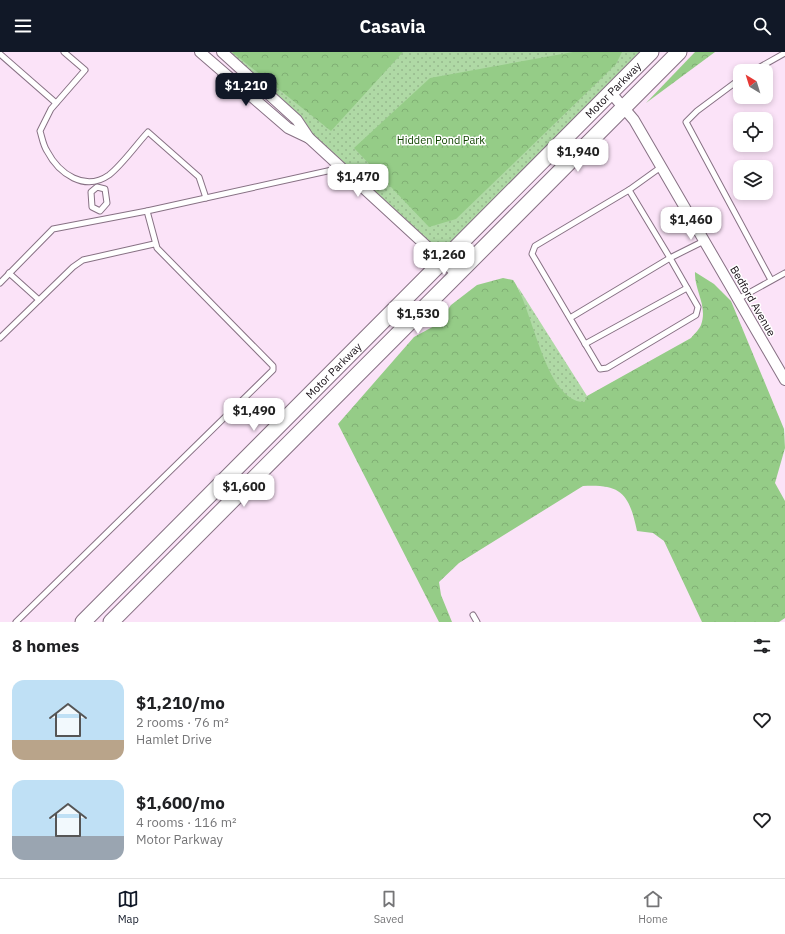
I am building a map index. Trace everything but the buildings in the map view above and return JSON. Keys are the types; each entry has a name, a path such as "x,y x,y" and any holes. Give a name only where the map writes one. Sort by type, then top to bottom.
{"main road":[{"name":"Motor Parkway","path":"84,622 652,52"},
{"name":"Motor Parkway","path":"111,622 679,52"}],"street":[{"path":"200,52 288,128 309,138"},
{"path":"222,52 297,120 309,138 458,275"},
{"name":"Bedford Avenue","path":"611,93 625,107 785,380"}],"lane":[{"path":"64,52 85,70 56,103 44,120 40,131 46,150 57,166 69,177 97,184 105,190 106,203 100,211 100,220"},
{"path":"765,64 785,52"},
{"path":"1,53 56,103"},
{"path":"733,84 697,111 686,122 771,280"},
{"path":"100,211 92,207 91,192 148,132 199,177 206,198"},
{"path":"629,190 698,307 696,315 607,368 600,369 532,254 535,246 629,190 661,167"},
{"path":"0,282 53,229 147,211 341,168"},
{"path":"16,622 273,370 273,366 154,244 147,211"},
{"path":"570,318 670,258 704,241"},
{"path":"0,338 73,266 83,260 154,244"},
{"path":"10,273 39,300"},
{"path":"738,299 785,273"},
{"path":"585,344 687,288"},
{"path":"473,615 477,622"}],"green space":[{"name":"Hidden Pond Park","path":"222,52 651,52 444,261"},
{"path":"232,52 403,52 331,131"},
{"path":"573,52 622,52 616,64 456,219 429,227 354,148 430,78"},
{"path":"695,52 715,52 646,103"},
{"path":"695,272 714,284 731,301 784,429 785,448 775,483 785,501 785,618 779,622 702,622 664,541 653,533 637,531 631,508 622,494 607,487 583,486 459,563 439,582 441,595 452,622 439,622 338,424 414,337 438,324 451,305 477,285 503,278 513,280 520,292 549,370 559,386 571,398 584,402 587,396 691,338 699,329 703,318 703,311 696,285"},
{"path":"518,287 587,396 584,402 575,402 565,395 556,383 540,350"}]}
